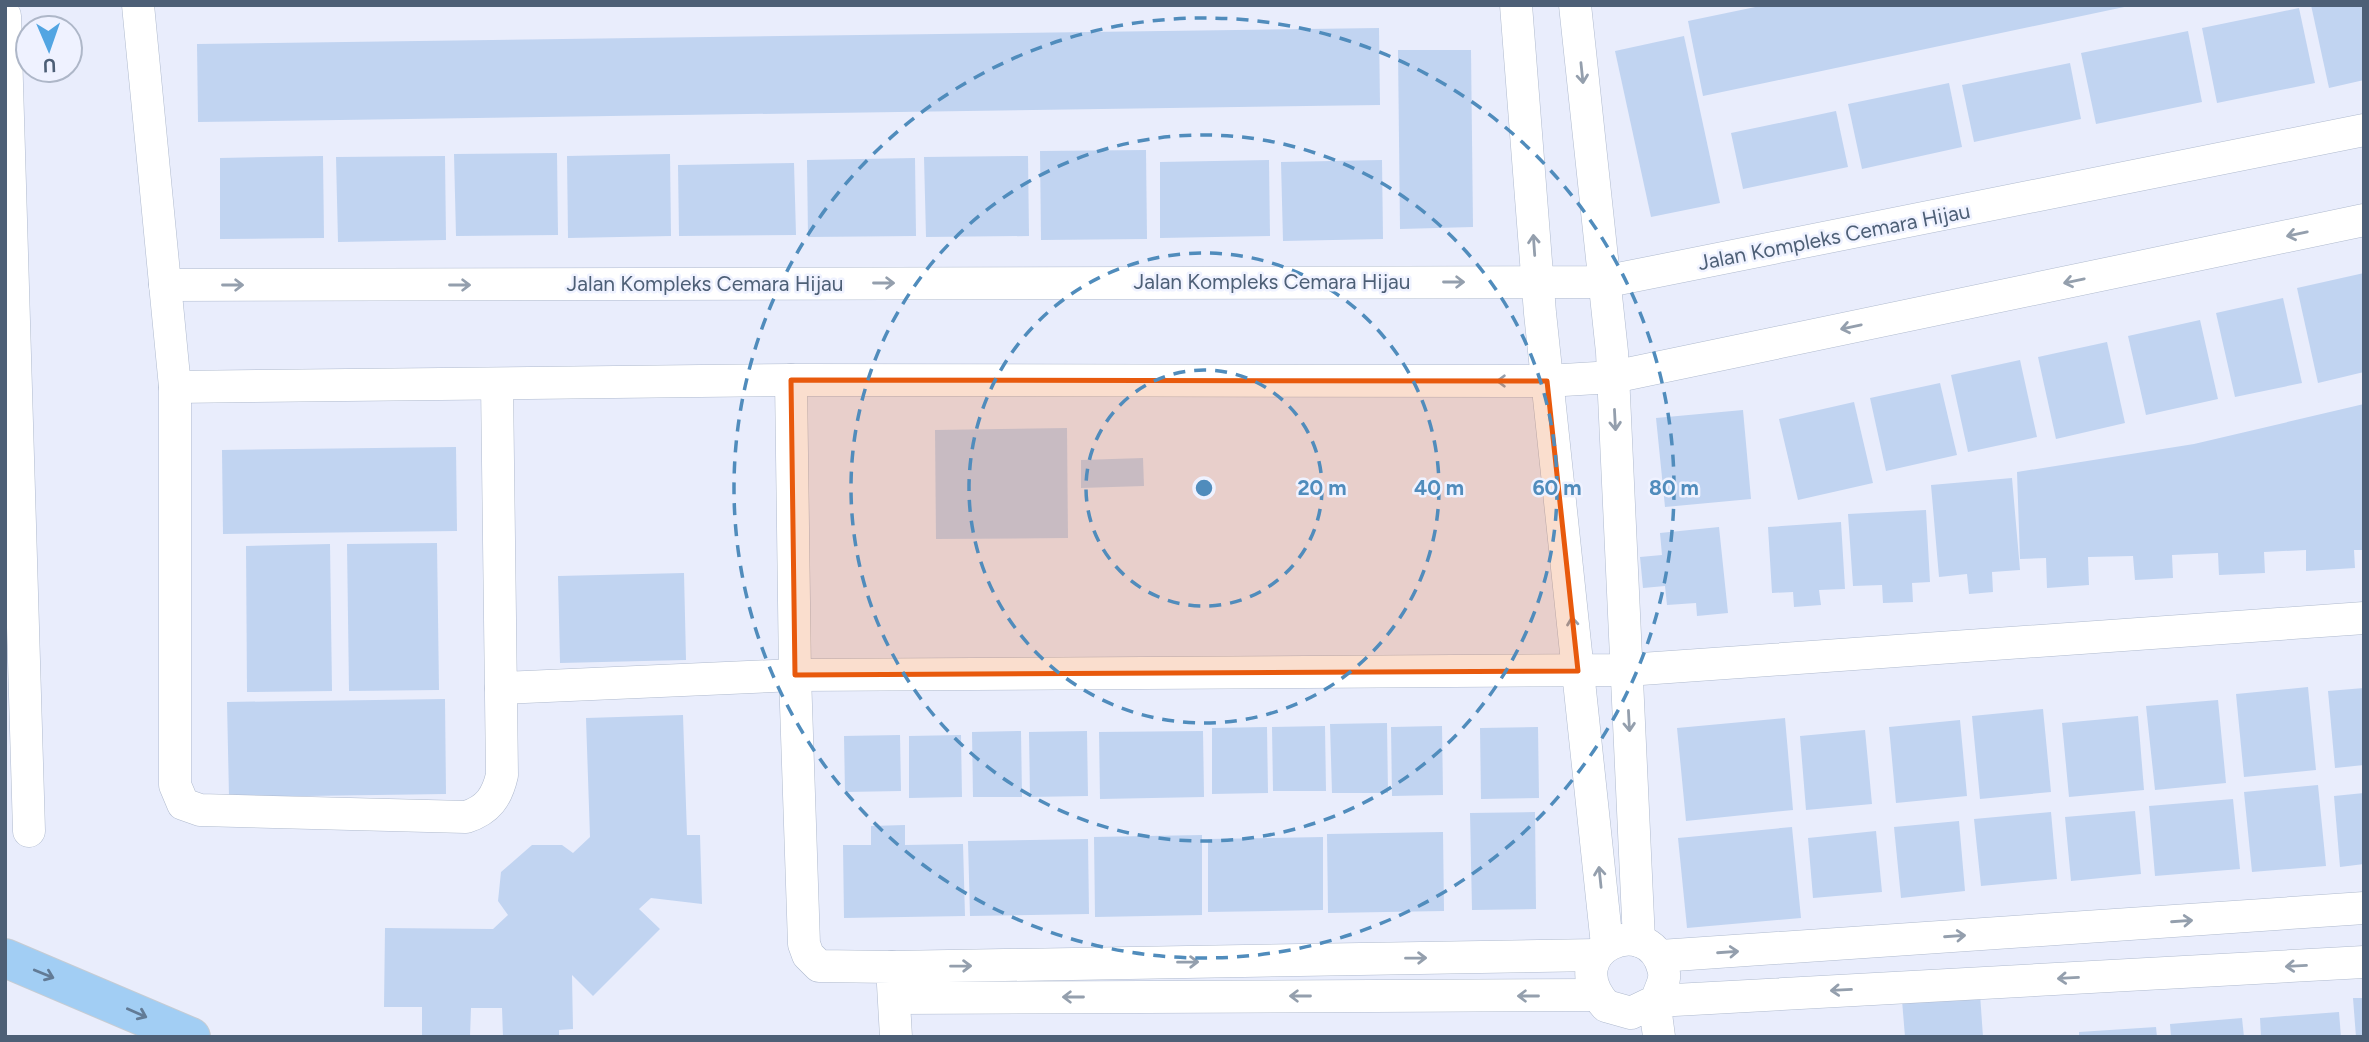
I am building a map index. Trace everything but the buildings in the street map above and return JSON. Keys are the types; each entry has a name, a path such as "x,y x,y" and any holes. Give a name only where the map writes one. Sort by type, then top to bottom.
{"highway":[{"path":"5,958 191,1037"}],"street":[{"path":"138,5 175,387 175,785 183,804 201,810 466,817 479,813 498,792 502,775 498,384"},
{"path":"1516,5 1537,282 1578,671 1602,950 1590,975 1604,1013"},
{"path":"1575,5 1613,364 1627,670 1649,948 1665,971 1663,987 1656,1000 1660,1037"},
{"path":"5,16 29,831"},
{"name":"Jalan Kompleks Cemara Hijau","path":"164,285 1537,282 1605,293 2364,130"},
{"path":"175,387 1546,371 1613,364 2364,220"},
{"path":"791,380 802,927 808,955 813,963 828,968 892,967 1602,950 1628,939 1649,948 2364,908"},
{"path":"501,688 795,675 1627,670 2364,618"},
{"path":"895,998 1632,1013 1656,1000 2364,962"},
{"path":"892,967 895,1037"}],"highlighted area":[{"path":"791,380 1547,381 1578,671 795,675"}]}
